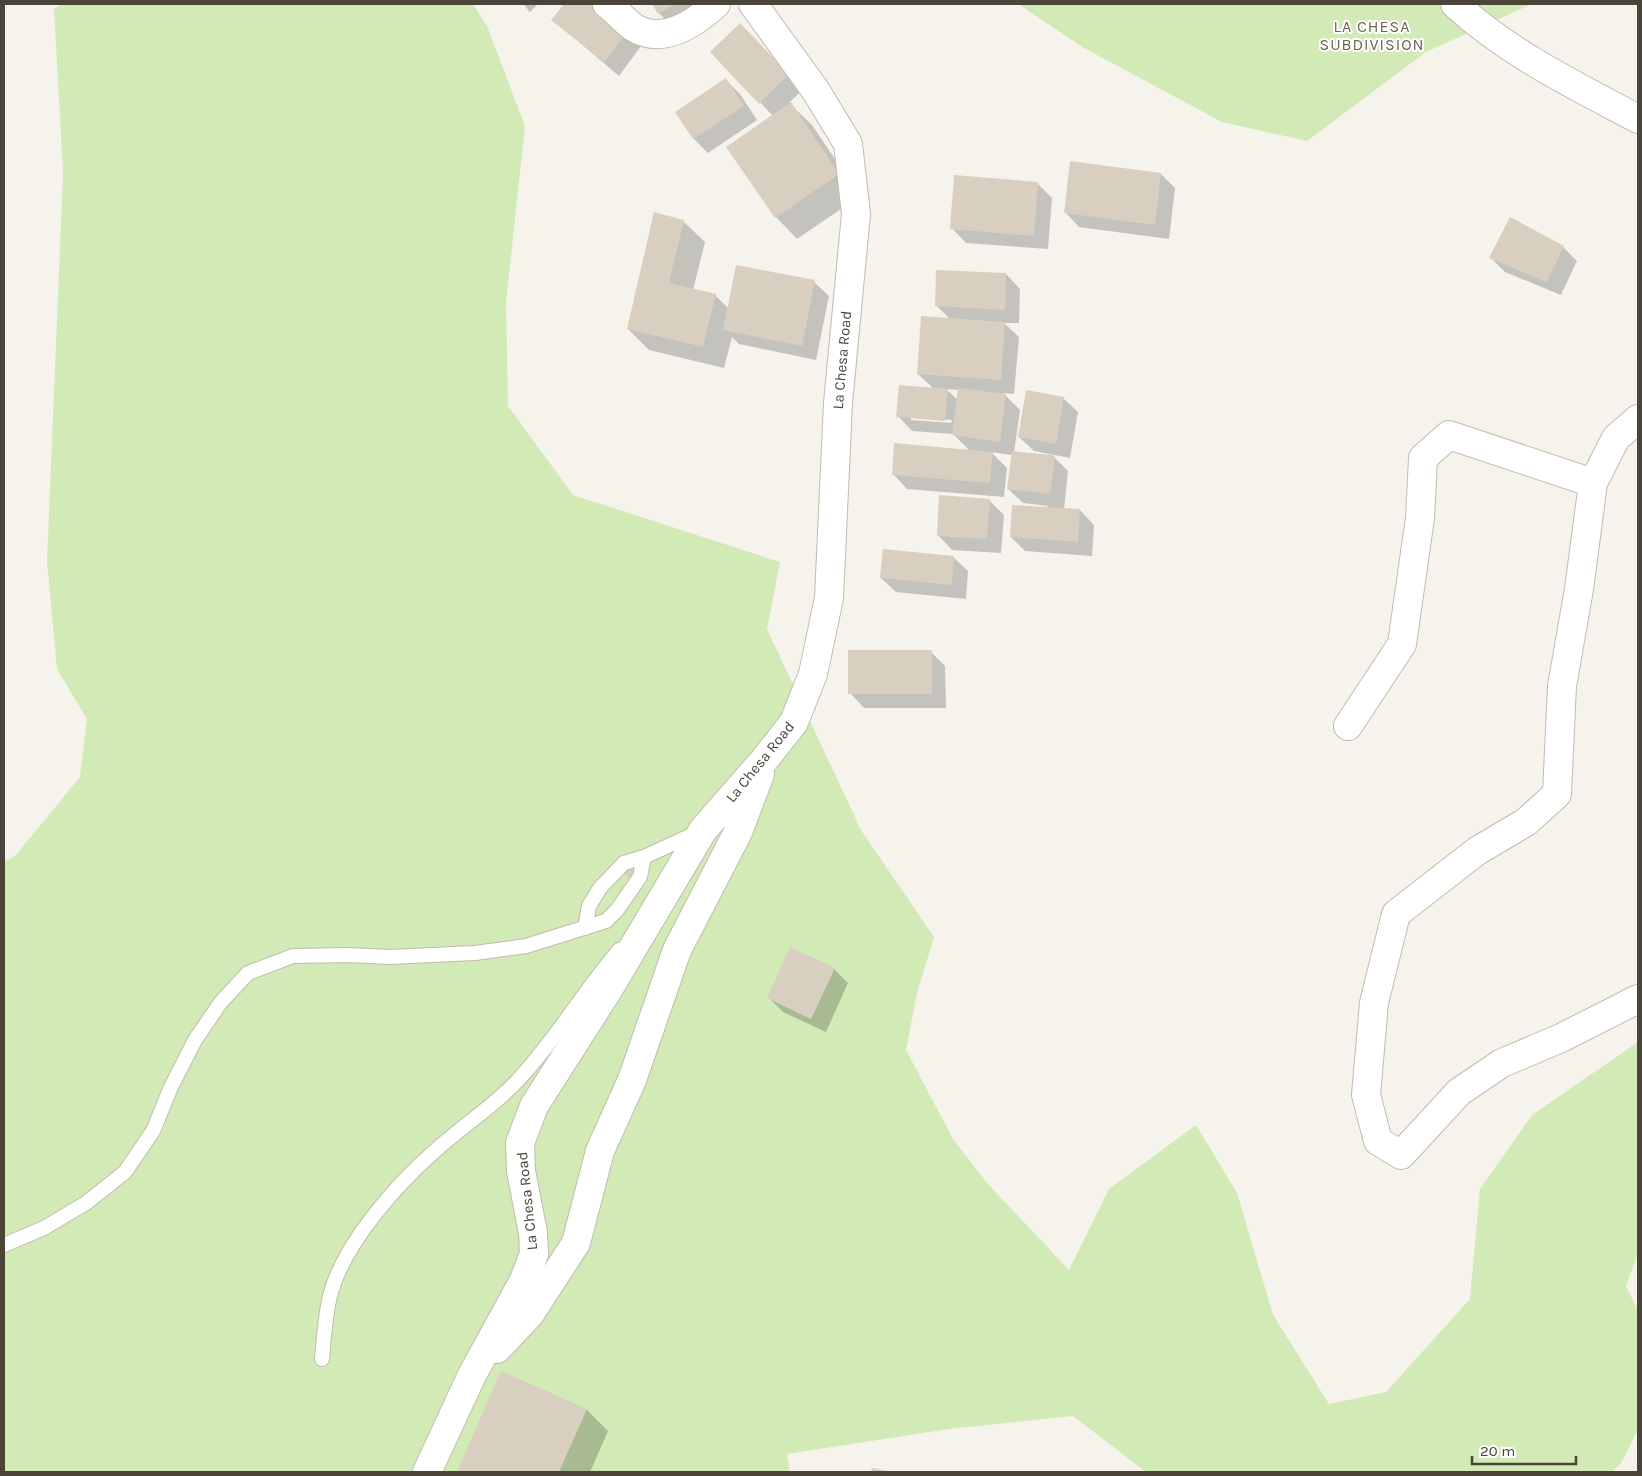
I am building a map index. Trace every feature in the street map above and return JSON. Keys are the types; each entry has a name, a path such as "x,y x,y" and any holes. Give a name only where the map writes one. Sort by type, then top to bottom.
{"street":[{"path":"607,4 635,28 658,34 677,31 696,21 716,4"},
{"name":"La Chesa Road","path":"427,1472 472,1375 524,1280 534,1254 533,1233 521,1171 520,1143 534,1106 670,889 703,830 765,759 794,722 813,674 829,598 838,403 856,214 848,144 816,91 753,4"},
{"path":"1455,4 1474,22 1553,74 1638,119"},
{"path":"1638,419 1616,438 1593,483 1579,589 1562,686 1557,794 1526,822 1477,851 1396,914 1374,1003 1366,1095 1378,1141 1401,1155 1459,1092 1502,1063 1561,1038 1638,999"},
{"path":"1348,726 1402,644 1420,518 1423,458 1449,435 1593,483"},
{"path":"472,1375 530,1314 576,1243 600,1151 632,1080 677,950 738,832 765,759"}],"lane":[{"path":"585,928 589,906 600,888 624,863 644,858 703,830"},
{"path":"4,1245 44,1228 77,1208 125,1172 153,1131 171,1087 195,1040 221,1002 248,973 292,956 475,954 526,946 606,921 617,910 640,877 644,858"},
{"path":"322,1359 331,1294 351,1249 383,1204 435,1151 516,1082 542,1052 590,985 670,889"}],"green space":[{"path":"62,4 473,4 487,26 525,126 506,302 508,406 573,495 780,562 767,629 861,830 934,937 917,993 906,1050 953,1139 987,1183 1069,1270 1109,1189 1196,1125 1237,1193 1273,1315 1329,1404 1386,1392 1470,1299 1480,1189 1532,1115 1638,1042 1638,1253 1626,1286 1638,1311 1638,1429 1622,1462 1612,1472 1146,1472 1073,1416 949,1429 787,1454 790,1472 4,1472 4,862 15,856 80,777 87,719 57,669 47,562 63,174 54,9"},
{"path":"1018,4 1532,4 1426,52 1307,141 1222,122 1084,48"}],"building":[{"path":"564,4 601,4 631,27 604,62 551,20"},
{"path":"652,4 675,4 658,14"},
{"path":"740,23 789,74 759,104 710,52"},
{"path":"726,78 744,106 693,139 675,112"},
{"path":"791,102 839,174 775,218 726,147"},
{"path":"1070,161 1161,173 1155,225 1064,213"},
{"path":"954,175 1038,182 1034,236 950,229"},
{"path":"654,212 684,220 669,283 716,294 703,347 627,329"},
{"path":"1510,217 1564,246 1547,282 1489,258"},
{"path":"736,265 815,280 802,346 723,330"},
{"path":"936,270 1006,273 1005,310 935,306"},
{"path":"921,316 1005,322 1001,380 917,374"},
{"path":"899,385 948,389 945,421 896,417"},
{"path":"958,388 1006,394 1000,442 952,435"},
{"path":"1026,390 1064,397 1056,444 1018,437"},
{"path":"894,443 993,452 990,483 892,475"},
{"path":"1012,451 1055,456 1050,494 1007,489"},
{"path":"939,495 990,499 987,539 937,536"},
{"path":"1012,505 1080,509 1078,542 1010,537"},
{"path":"883,549 954,556 952,585 880,578"},
{"path":"848,650 932,650 932,694 848,694"},
{"path":"631,863 639,870 630,879 622,871"},
{"path":"790,947 835,968 811,1019 767,998"},
{"path":"501,1371 587,1409 559,1472 457,1472"},
{"path":"872,1468 888,1471 888,1472 871,1472"}],"district":[{"name":"LA CHESA SUBDIVISION","path":"1372,35"}]}
